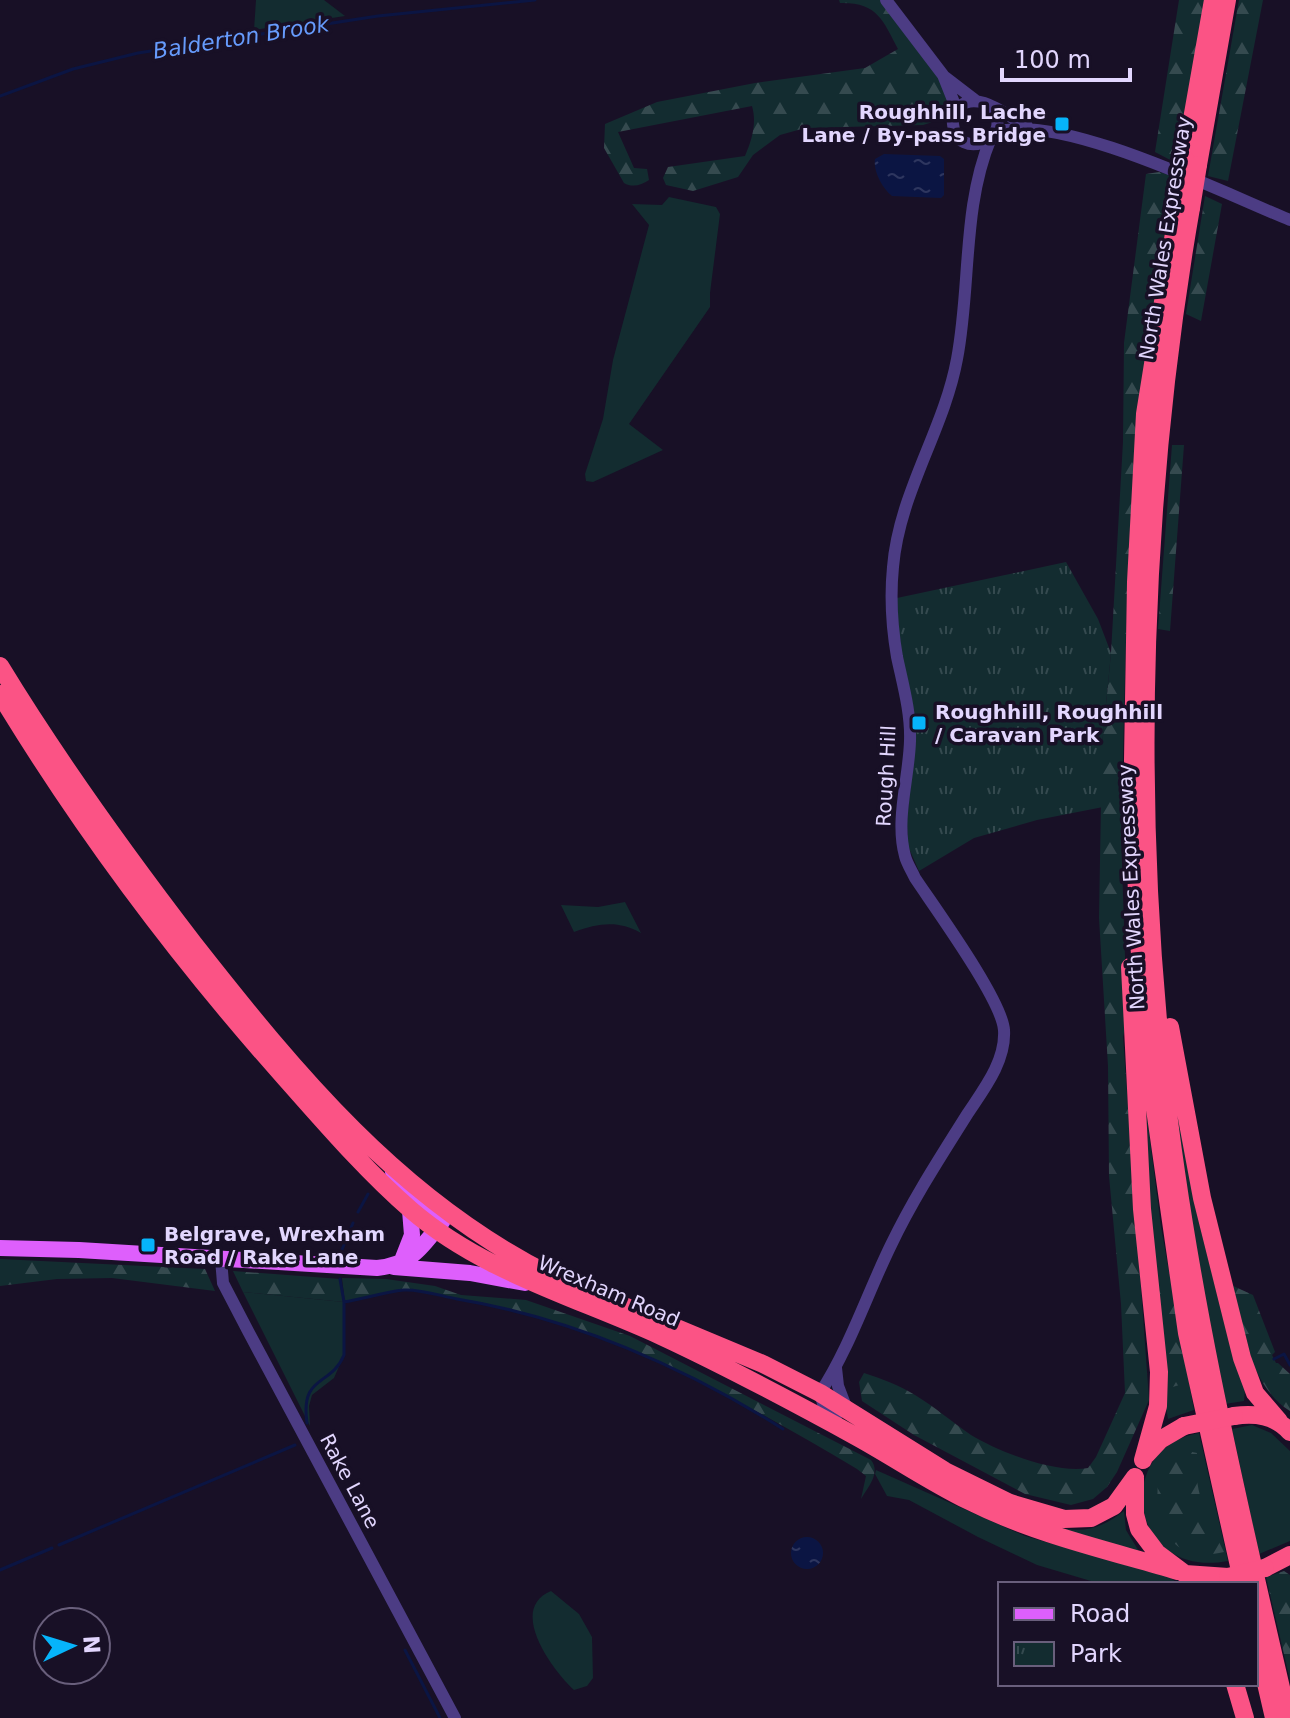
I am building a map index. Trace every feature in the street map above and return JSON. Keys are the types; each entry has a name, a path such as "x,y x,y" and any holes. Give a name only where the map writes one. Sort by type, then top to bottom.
{"highway":[{"name":"North Wales Expressway","path":"1213,0 1185,205 1145,414 1136,582 1133,760 1140,946 1150,1074 1187,1333 1236,1580"},
{"name":"North Wales Expressway","path":"1192,162 1227,0"},
{"name":"North Wales Expressway","path":"1185,205 1159,431 1146,715 1150,876 1164,1078 1199,1318 1258,1582"},
{"path":"0,666 108,831 210,964 272,1040 442,1222"},
{"path":"0,694 139,902 259,1048 410,1210 442,1222"},
{"path":"1133,760 1128,875 1131,1006 1142,1209 1159,1372 1158,1406 1135,1477 1134,1505 1139,1529 1157,1553 1186,1576"},
{"path":"1150,876 1165,995 1202,1198 1242,1358 1255,1393 1285,1426"},
{"name":"Wrexham Road","path":"442,1222 492,1263 658,1335 857,1437 967,1500 1011,1520 1186,1576 1236,1580 1290,1555"},
{"name":"Wrexham Road","path":"442,1222 550,1275 763,1364 820,1393 945,1471 1010,1503 1064,1519 1091,1518 1103,1514 1123,1496 1135,1477"},
{"path":"1143,1460 1160,1440 1184,1426 1234,1416 1262,1415 1285,1426"},
{"name":"North Wales Expressway","path":"1258,1583 1288,1718"},
{"path":"1258,1649 1274,1718"},
{"path":"1236,1686 1245,1718"}],"main road":[{"path":"395,1265 412,1235 410,1210"},
{"path":"395,1265 417,1254 442,1222"},
{"path":"0,1248 362,1269 395,1265 470,1273 539,1286"}],"street":[{"path":"886,0 943,75 975,100 1034,128 1107,146 1290,220"},
{"path":"943,75 957,110"},
{"path":"975,100 962,105 953,118 954,129 966,143 979,144 1005,128 1034,128"},
{"path":"989,105 997,118 993,135"},
{"name":"Rough Hill","path":"820,1393 836,1368 891,1243 922,1186 989,1082 999,1058 1004,1030 996,1004 915,878 905,857 902,832 909,717 894,637 892,599 893,565 909,496 954,373 977,178 993,135"},
{"name":"Rough Hill","path":"966,143 977,178"},
{"name":"Rake Lane","path":"221,1259 223,1283 455,1718"},
{"path":"836,1368 843,1403 852,1415"},
{"path":"820,1393 825,1410 857,1437"}],"green space":[{"path":"256,0 324,0 345,16 254,30"},
{"path":"839,0 881,0 937,74 949,103 939,118 923,125 805,128 780,135 753,155 738,177 693,191 666,185 663,178 668,167 745,156 753,131 752,106 618,132 634,168 647,169 649,180 637,185 624,183 604,148 605,124 657,102 755,83 865,68 898,49 883,21 871,9 840,3"},
{"path":"1179,0 1206,0 1178,164 1155,152"},
{"path":"1239,0 1263,0 1228,181 1208,176"},
{"path":"1159,172 1173,176 1147,356 1127,596 1121,834 1127,1019 1123,1037 1149,1400 1117,1472 1107,1487 1093,1499 1071,1505 1025,1494 914,1435 862,1401 859,1382 864,1373 890,1382 930,1404 971,1435 997,1448 1044,1465 1075,1469 1088,1468 1096,1457 1125,1393 1121,1304 1109,1176 1108,1066 1099,918 1102,746 1111,653 1123,442 1124,343 1146,174"},
{"path":"1205,196 1222,204 1201,321 1186,314"},
{"path":"669,197 716,207 720,214 710,307 629,424 663,450 593,482 586,481 585,474 603,419 613,360 649,225 632,204 662,205"},
{"path":"1172,445 1184,445 1170,631 1158,629"},
{"path":"1066,562 1098,619 1111,653 1102,745 1103,807 1037,820 974,838 919,871 908,846 907,822 915,738 899,637 897,598"},
{"path":"625,902 641,933 608,924 574,932 561,905 598,907"},
{"path":"1137,1037 1161,1227 1194,1410 1168,1419 1164,1396"},
{"path":"1170,1063 1245,1389 1244,1401 1225,1404 1192,1234"},
{"path":"0,1259 205,1269 215,1291 112,1278 57,1279 0,1286"},
{"path":"1152,1265 1169,1271 1189,1382 1163,1390"},
{"path":"233,1271 340,1279 344,1302 243,1292"},
{"path":"342,1278 386,1279 435,1286 461,1295 526,1300 630,1336 871,1460 875,1470 872,1480 861,1499 866,1476 857,1469 715,1389 616,1344 513,1310 419,1291 390,1291 345,1303"},
{"path":"1231,1285 1253,1295 1275,1352 1272,1355 1276,1363 1290,1374 1290,1411 1265,1387 1257,1371 1244,1337"},
{"path":"243,1292 344,1302 344,1355 334,1378 312,1395 310,1426"},
{"path":"1252,1425 1271,1433 1290,1451 1290,1541 1259,1554 1232,1429"},
{"path":"1199,1433 1228,1561 1194,1562 1169,1551 1152,1533 1143,1510 1144,1485 1153,1462 1171,1444"},
{"path":"1183,1450 1197,1453 1199,1492 1224,1552 1198,1554 1187,1551 1171,1539 1160,1519 1157,1493 1161,1473"},
{"path":"876,1470 1025,1536 1170,1577 1176,1582 1094,1582 1037,1565 909,1500 887,1496 875,1474"},
{"path":"1124,1511 1126,1530 1140,1553 1039,1524 1084,1530 1103,1524"},
{"path":"1284,1571 1290,1575 1290,1680 1266,1577"},
{"path":"551,1591 579,1614 592,1637 593,1678 587,1686 574,1690 546,1655 533,1625 533,1611 538,1600"}],"water":[{"path":"884,154 940,156 944,159 944,195 941,198 892,196 875,169 875,159"},
{"path":"807,1537 818,1542 823,1553 818,1564 807,1569 796,1564 791,1553 796,1542"}],"waterway":[{"name":"Balderton Brook","path":"0,96 73,69 138,53 378,16 535,0"},
{"path":"358,1212 368,1194"},
{"path":"341,1252 353,1223"},
{"path":"307,1423 306,1407 312,1388 332,1372 344,1355 344,1302 340,1279"},
{"path":"344,1302 410,1290 500,1307 543,1319 585,1332 667,1366 746,1406 783,1429"},
{"path":"1274,1359 1284,1354 1290,1365"},
{"path":"59,1545 295,1445"},
{"path":"0,1570 52,1548"},
{"path":"405,1650 440,1718"}],"place":[{"name":"Roughhill, Lache Lane / By-pass Bridge","path":"1062,124"},
{"name":"Roughhill, Roughhill / Caravan Park","path":"919,723"},
{"name":"Belgrave, Wrexham Road / Rake Lane","path":"148,1245"}]}
